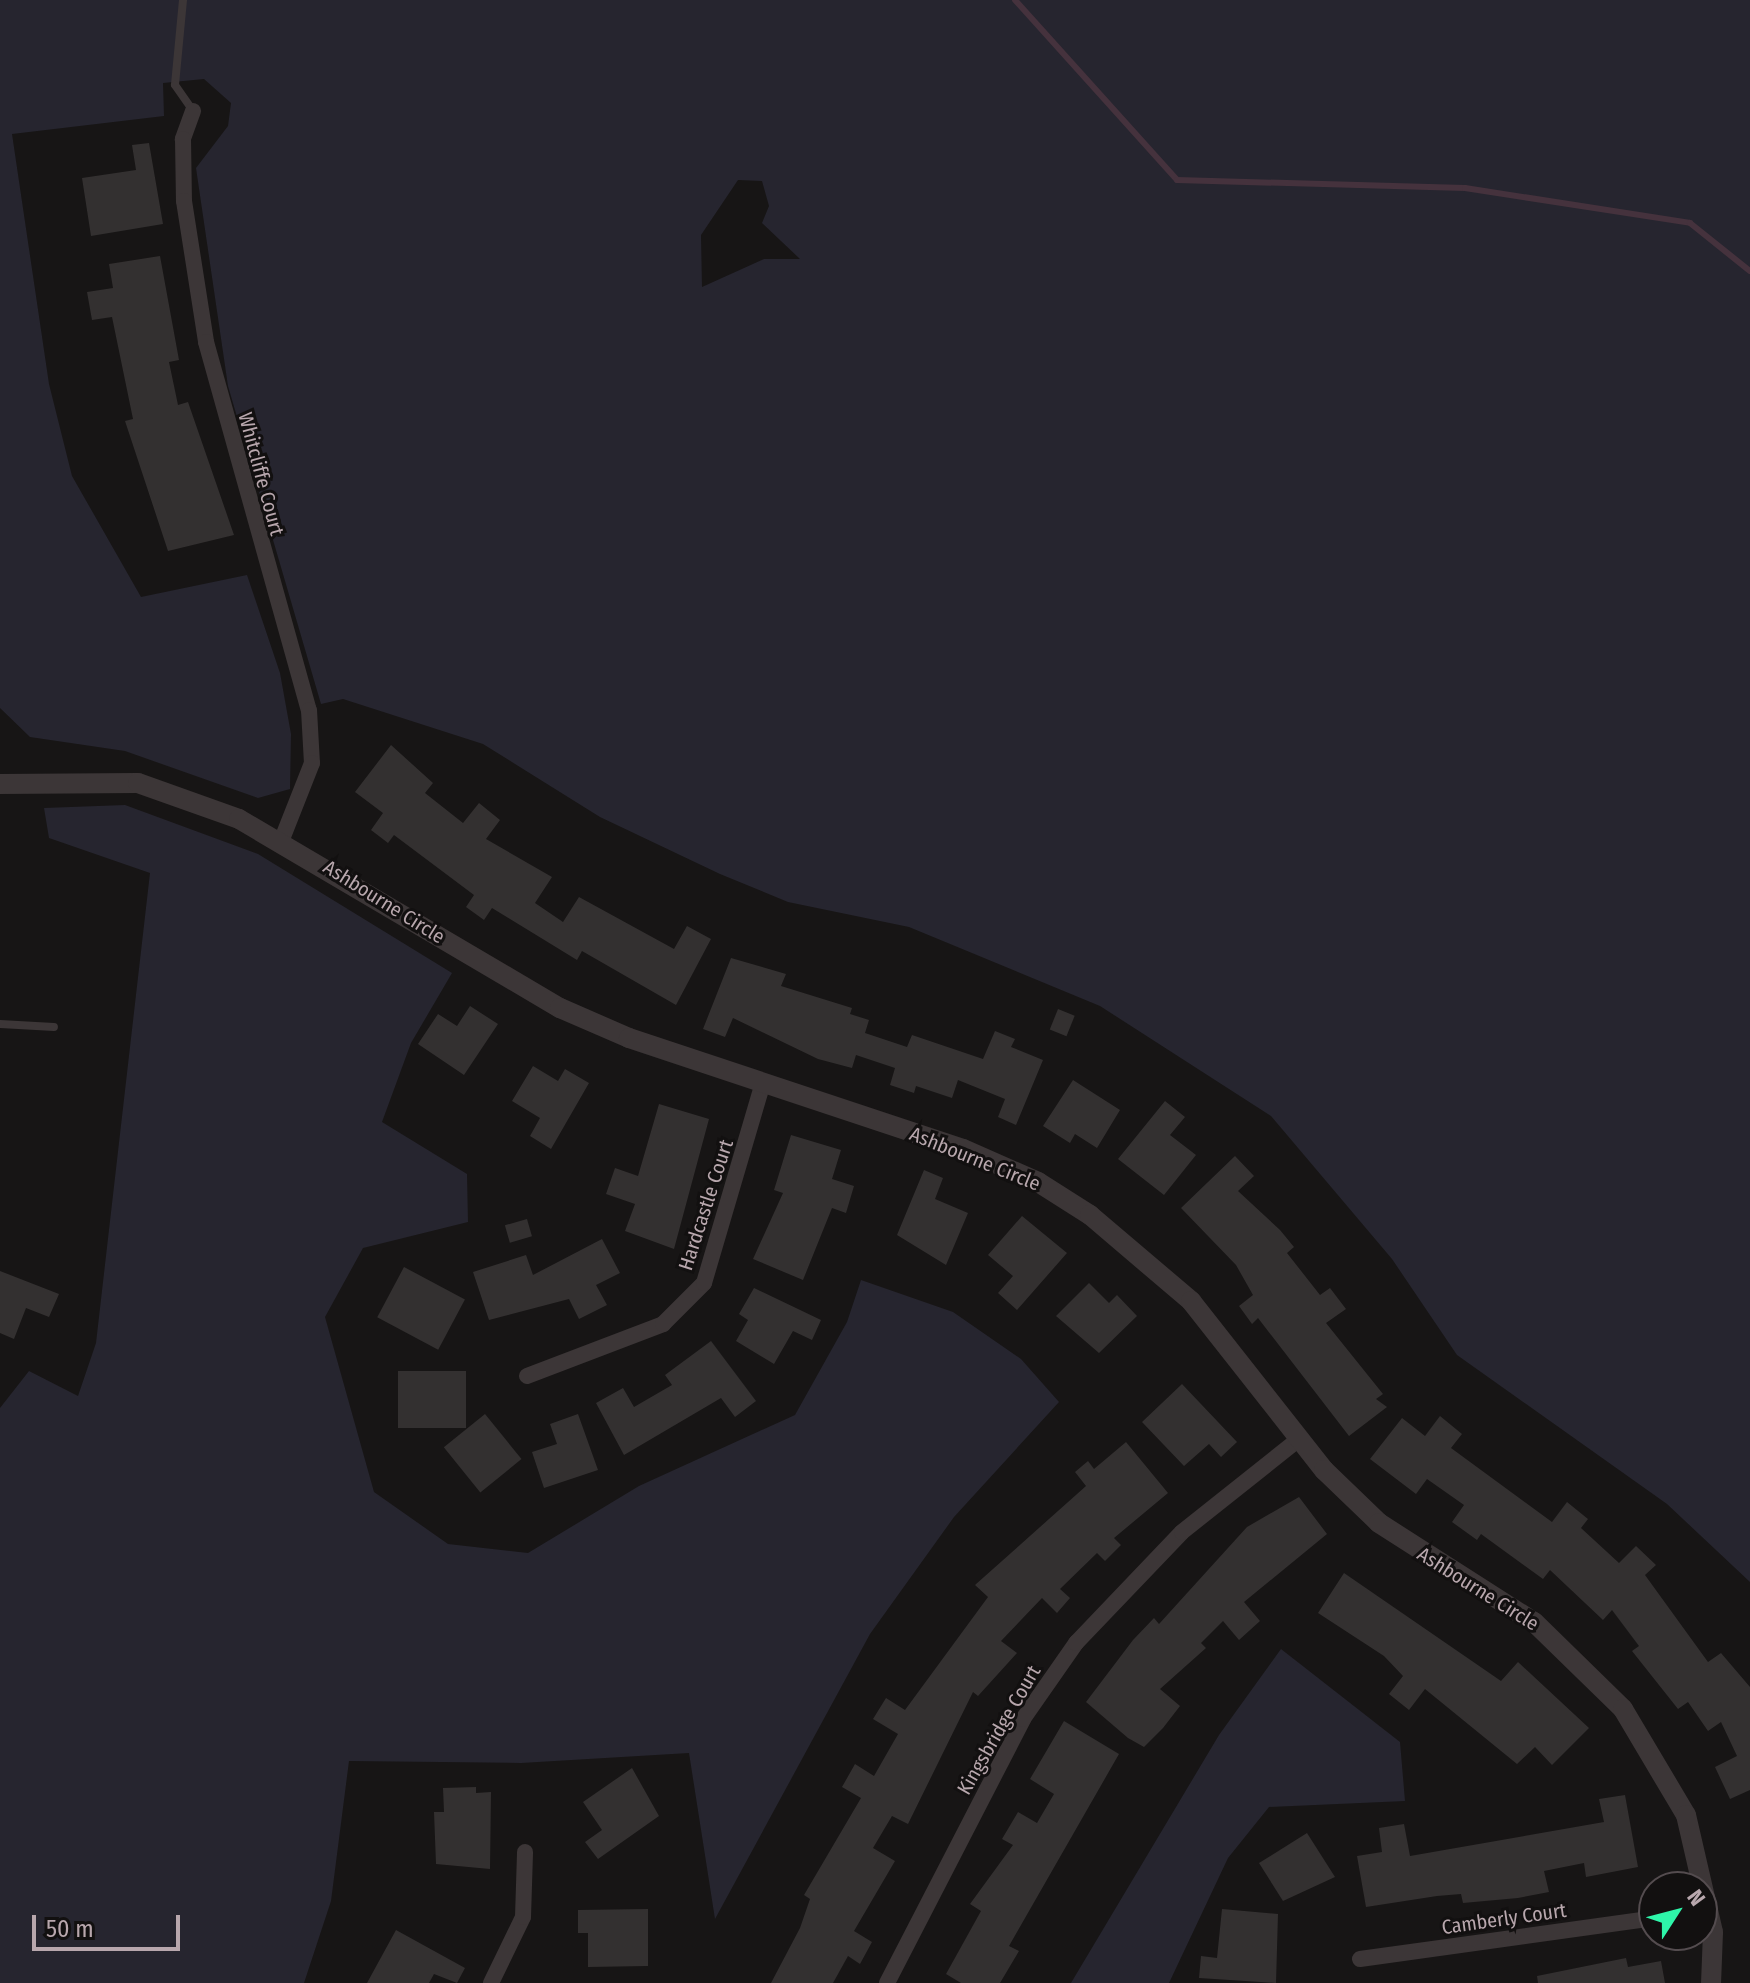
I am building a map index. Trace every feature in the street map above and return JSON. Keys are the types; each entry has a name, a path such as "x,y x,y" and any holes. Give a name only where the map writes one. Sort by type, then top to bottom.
{"street":[{"name":"Whitcliffe Court","path":"193,111 183,139 184,201 206,342 309,710 312,763 282,839"},
{"name":"Ashbourne Circle","path":"0,784 138,783 282,839 560,1008 763,1083 963,1149 1038,1182 1090,1215 1191,1301 1300,1438 1379,1523 1534,1622 1623,1709 1686,1815 1698,1871"},
{"name":"Hardcastle Court","path":"527,1376 663,1324 704,1283 763,1083"},
{"name":"Kingsbridge Court","path":"887,1983 1023,1719 1076,1643 1182,1532 1300,1438"},
{"path":"491,1983 523,1917 525,1852"},
{"name":"Camberly Court","path":"1360,1959 1638,1920"},
{"name":"Ashbourne Circle","path":"1709,1951 1711,1983"}],"lane":[{"path":"183,0 175,85 193,111"},
{"path":"0,1024 54,1027"}],"shaded area":[{"path":"0,0 1750,0 1750,1582 1667,1504 1457,1355 1392,1259 1271,1116 1100,1006 909,927 788,902 720,874 600,817 483,744 343,699 321,704 228,386 196,168 228,126 231,103 204,79 163,83 164,116 12,134 49,384 72,476 141,597 247,575 280,673 291,734 290,789 258,798 125,751 30,737 0,708","holes":["738,180 762,181 769,206 762,223 800,259 764,259 702,287 701,235"]},
{"path":"125,805 258,854 452,973 411,1043 382,1122 467,1174 468,1222 363,1248 325,1317 374,1492 448,1544 528,1553 639,1486 795,1415 847,1322 861,1280 953,1312 1021,1359 1059,1402 954,1517 870,1634 715,1919 689,1753 521,1763 349,1761 331,1901 304,1983 0,1983 0,1408 29,1371 78,1396 96,1343 150,873 49,838 44,808"},
{"path":"1281,1649 1400,1742 1405,1801 1269,1807 1228,1858 1169,1983 1071,1983 1219,1735"}],"building":[{"path":"149,143 163,224 91,236 82,178 136,170 132,145"},
{"path":"160,256 179,360 169,362 178,405 188,402 234,535 168,551 125,421 133,419 112,317 92,320 87,292 113,288 109,264"},
{"path":"391,745 433,783 425,793 463,823 479,803 500,820 486,839 552,877 535,903 563,922 579,897 674,949 687,926 711,939 676,1005 582,951 577,960 492,908 484,920 466,907 474,895 394,835 388,843 371,830 383,813 355,792"},
{"path":"731,958 786,974 781,986 852,1008 850,1014 869,1020 865,1033 907,1047 912,1035 983,1059 995,1031 1015,1039 1011,1047 1043,1060 1016,1125 998,1117 1005,1099 958,1080 952,1098 916,1086 914,1093 890,1085 895,1068 856,1055 852,1068 818,1059 733,1018 725,1037 703,1029"},
{"path":"470,1006 498,1024 464,1075 418,1044 438,1014 457,1026"},
{"path":"1058,1009 1075,1016 1066,1036 1050,1029"},
{"path":"533,1066 558,1081 565,1069 589,1083 551,1149 530,1136 540,1118 512,1101"},
{"path":"1073,1080 1120,1110 1097,1148 1075,1134 1070,1143 1043,1126"},
{"path":"1165,1101 1185,1117 1170,1135 1196,1155 1164,1195 1118,1159"},
{"path":"659,1104 709,1119 674,1249 625,1231 635,1204 606,1194 615,1168 638,1176"},
{"path":"791,1135 841,1150 832,1179 854,1186 846,1213 832,1208 803,1280 753,1259 783,1193 774,1190"},
{"path":"1235,1156 1254,1176 1238,1191 1294,1247 1287,1253 1320,1295 1330,1288 1346,1309 1326,1323 1383,1394 1376,1399 1387,1407 1349,1436 1258,1318 1252,1324 1239,1306 1253,1295 1236,1265 1181,1208"},
{"path":"924,1170 943,1178 935,1199 968,1213 946,1265 897,1235"},
{"path":"1022,1216 1067,1253 1017,1310 998,1293 1013,1276 988,1255"},
{"path":"527,1219 532,1236 510,1243 505,1225"},
{"path":"602,1239 620,1273 596,1285 607,1305 579,1319 569,1299 489,1320 473,1272 526,1255 533,1275"},
{"path":"404,1267 465,1299 438,1350 377,1317"},
{"path":"0,1271 59,1294 49,1317 26,1308 14,1339 0,1333"},
{"path":"1089,1283 1109,1303 1117,1295 1137,1316 1099,1353 1056,1316"},
{"path":"754,1288 821,1320 812,1340 793,1331 774,1364 736,1341 748,1320 739,1314"},
{"path":"711,1341 756,1401 735,1417 721,1398 624,1455 596,1403 623,1388 634,1407 672,1385 665,1375"},
{"path":"398,1371 466,1371 466,1428 398,1428"},
{"path":"1182,1384 1237,1442 1221,1457 1209,1444 1184,1466 1142,1422"},
{"path":"485,1414 522,1459 480,1492 444,1447"},
{"path":"578,1414 598,1470 544,1488 532,1452 557,1444 550,1424"},
{"path":"1440,1416 1462,1434 1451,1448 1552,1522 1567,1502 1588,1519 1581,1528 1619,1563 1636,1546 1656,1565 1645,1575 1708,1662 1721,1653 1750,1687 1750,1790 1730,1799 1715,1767 1737,1756 1721,1722 1708,1731 1688,1702 1678,1709 1632,1651 1639,1646 1612,1610 1603,1620 1550,1570 1543,1579 1481,1534 1477,1540 1452,1522 1464,1505 1427,1479 1416,1494 1370,1459 1402,1418 1425,1436"},
{"path":"1126,1442 1168,1493 1114,1538 1121,1545 1105,1561 1097,1553 1060,1589 1070,1598 1057,1613 1042,1598 1001,1641 1017,1653 978,1696 973,1692 908,1824 892,1816 873,1848 895,1861 854,1931 872,1942 860,1964 848,1956 833,1983 771,1983 800,1928 810,1899 804,1895 861,1798 842,1787 855,1764 874,1776 898,1734 873,1719 886,1698 905,1710 988,1597 975,1585 1086,1486 1075,1472 1088,1461 1094,1469"},
{"path":"1299,1497 1327,1534 1244,1602 1260,1621 1239,1640 1223,1621 1201,1643 1206,1648 1160,1689 1180,1706 1144,1747 1128,1738 1086,1702 1133,1640 1154,1618 1159,1624 1247,1527"},
{"path":"1344,1573 1501,1681 1518,1662 1589,1728 1552,1765 1535,1747 1517,1764 1425,1689 1409,1710 1389,1694 1403,1676 1384,1656 1318,1613"},
{"path":"1064,1721 1119,1754 1009,1946 1019,1951 1000,1983 961,1983 946,1974 981,1911 970,1904 1013,1845 1002,1839 1018,1812 1037,1823 1054,1794 1030,1779"},
{"path":"632,1768 659,1816 598,1859 585,1842 602,1830 583,1802"},
{"path":"476,1787 476,1793 491,1792 490,1869 436,1864 434,1812 444,1812 443,1788"},
{"path":"1625,1795 1638,1867 1586,1877 1584,1863 1544,1871 1549,1892 1518,1898 1463,1903 1461,1894 1366,1907 1357,1856 1382,1852 1379,1828 1404,1824 1410,1856 1604,1822 1599,1799"},
{"path":"1307,1833 1335,1877 1283,1901 1259,1863"},
{"path":"648,1909 648,1966 588,1967 588,1933 578,1933 578,1910"},
{"path":"1222,1909 1278,1914 1276,1983 1199,1978 1201,1956 1217,1958"},
{"path":"396,1930 465,1968 457,1983 434,1974 429,1983 367,1983"},
{"path":"1626,1958 1628,1967 1661,1961 1665,1983 1538,1983 1537,1976"}],"waterway":[{"path":"1015,0 1177,180 1465,188 1690,223 1750,271"}]}
